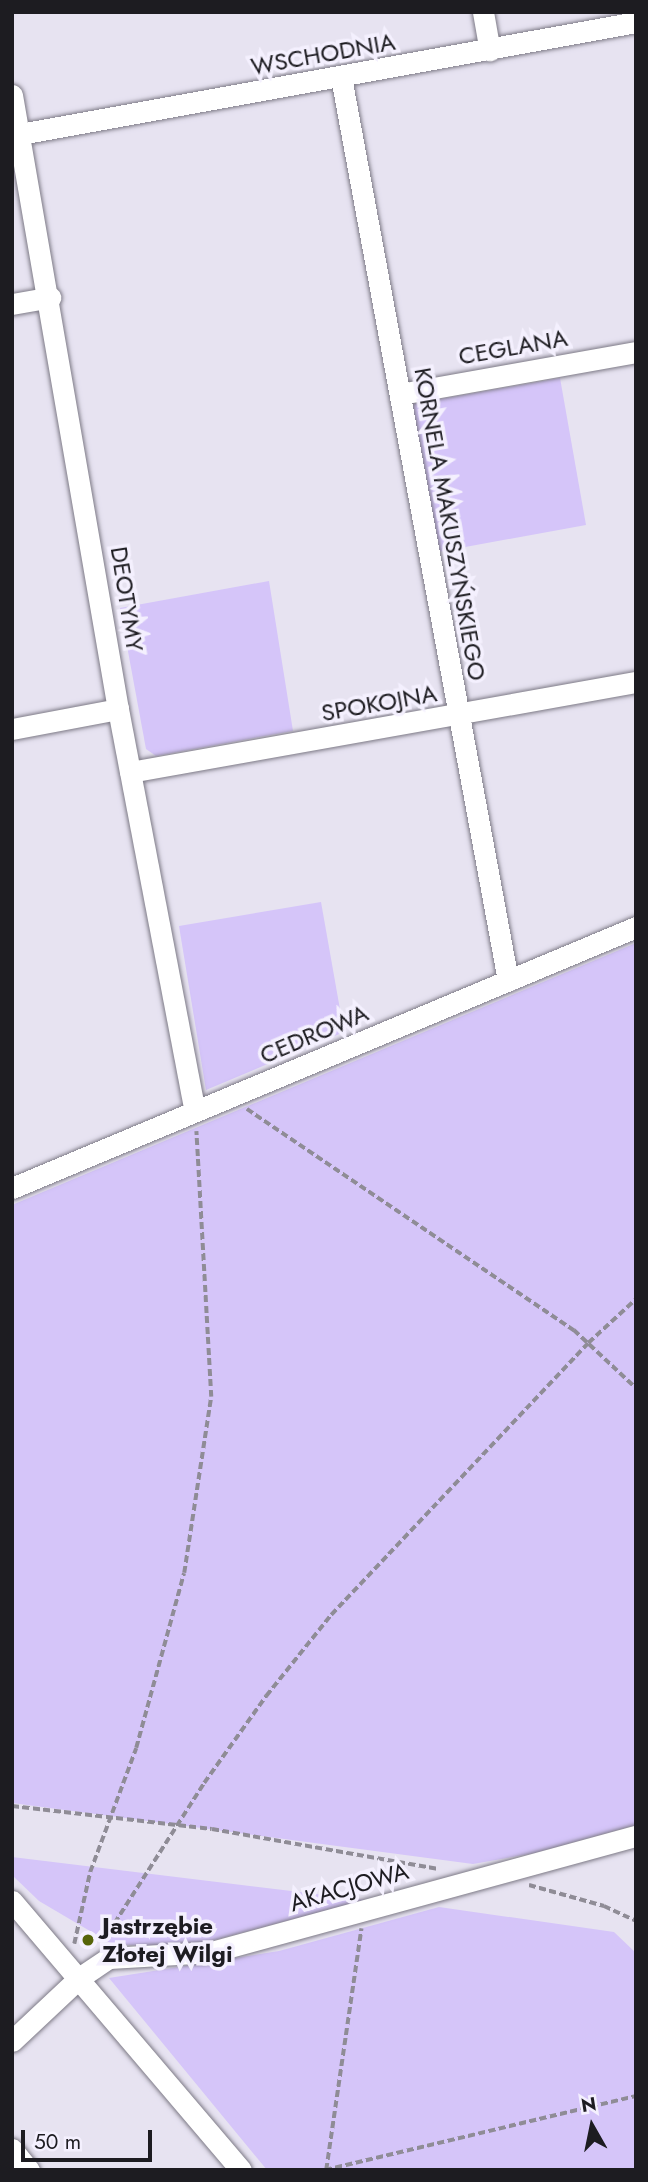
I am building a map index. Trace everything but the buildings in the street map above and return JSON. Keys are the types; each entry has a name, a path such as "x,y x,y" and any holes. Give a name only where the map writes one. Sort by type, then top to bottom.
{"street":[{"path":"483,12 490,50"},
{"name":"WSCHODNIA","path":"20,134 636,22"},
{"name":"KORNELA MAKUSZYŃSKIEGO","path":"341,77 508,981"},
{"name":"DEOTYMY","path":"12,95 50,297 118,709 195,1111"},
{"path":"12,304 50,297"},
{"name":"CEGLANA","path":"400,394 636,352"},
{"name":"SPOKOJNA","path":"130,772 457,716 636,682"},
{"path":"12,729 118,709"},
{"name":"CEDROWA","path":"12,1188 636,928"},
{"name":"AKACJOWA","path":"80,1971 118,1956 211,1952 636,1836"},
{"path":"12,1901 80,1971 241,2170"},
{"path":"12,2040 80,1971"},
{"path":"12,2149 29,2170"}],"path":[{"path":"225,1101 261,1115 588,1343 636,1388"},
{"path":"80,1971 90,1872 136,1748 184,1573 211,1397 195,1111"},
{"path":"80,1971 94,1956 176,1828 266,1696 331,1615 588,1343 636,1299"},
{"path":"12,1806 176,1828 212,1829 442,1870"},
{"path":"515,1881 604,1906 636,1921"},
{"path":"364,1910 325,2170 636,2096"}],"shaded area":[{"path":"560,378 586,525 438,552 412,404"},
{"path":"269,581 293,731 156,756 146,749 120,608"},
{"path":"321,902 344,1032 206,1090 179,926"},
{"path":"636,943 636,1825 535,1853 473,1864 12,1803 12,1205"},
{"path":"12,1857 366,1900 184,1948 112,1944 39,1901 12,1875"},
{"path":"439,1907 614,1932 636,1953 636,2170 267,2170 109,1978 279,1951"}],"place":[{"name":"Jastrzębie Złotej Wilgi","path":"88,1940"}]}
